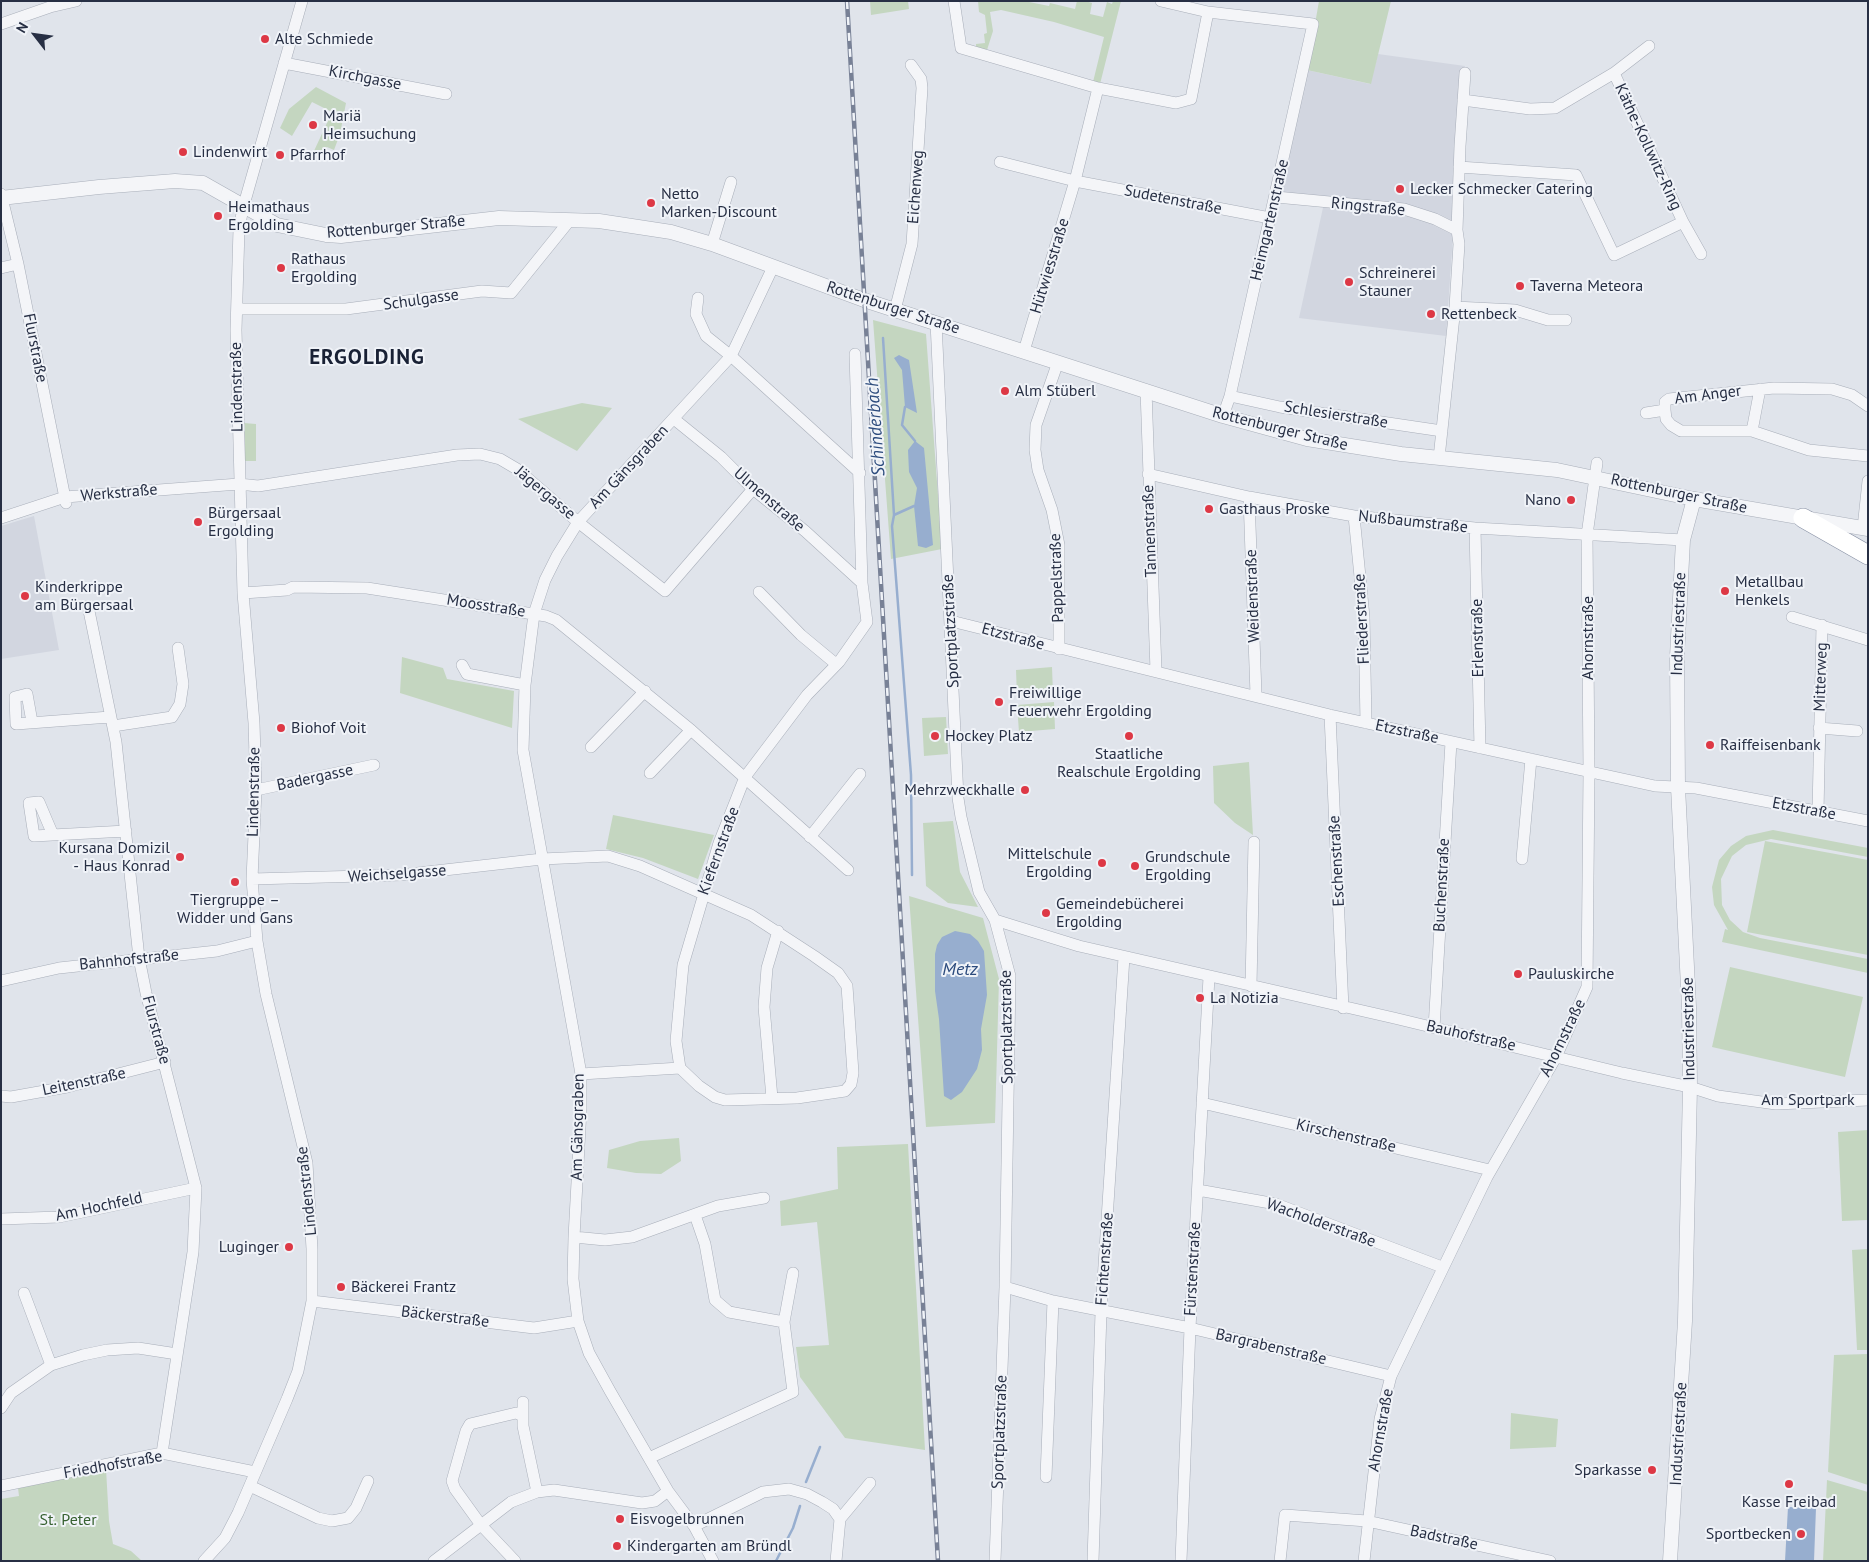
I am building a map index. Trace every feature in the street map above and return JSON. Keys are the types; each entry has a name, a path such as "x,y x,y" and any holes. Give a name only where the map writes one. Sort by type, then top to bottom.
{"highway":[{"path":"1803,518 1868,555"}],"street":[{"path":"1,24 49,4 76,1"},
{"name":"Lindenstraße","path":"204,1561 225,1538 250,1486 298,1370 312,1302 312,1249 307,1163 266,994 257,941 252,879 256,790 253,717 243,592 236,309 239,230 243,208 302,1"},
{"path":"954,1 961,48 1098,88 1176,103 1192,99 1208,12 1161,1"},
{"name":"Heimgartenstraße","path":"1208,12 1313,24 1276,197 1230,396 1223,416"},
{"name":"Käthe-Kollwitz-Ring","path":"1463,100 1530,109 1556,108 1614,72 1649,46"},
{"name":"Kirchgasse","path":"284,63 446,94"},
{"name":"Eichenweg","path":"895,310 912,244 922,88 921,79 910,65"},
{"path":"1439,458 1455,307 1459,244 1457,230 1459,166 1465,72"},
{"name":"Käthe-Kollwitz-Ring","path":"1614,72 1683,222 1701,254"},
{"name":"Hütwiesstraße","path":"1024,351 1075,182 1098,88"},
{"path":"1000,162 1075,182"},
{"name":"Käthe-Kollwitz-Ring","path":"1459,166 1576,175 1614,255 1683,222"},
{"name":"Rottenburger Straße","path":"2,197 175,181 203,183 243,208 277,225 296,231 333,235 499,218 625,224 671,232 712,244 773,268 895,310 1223,416 1307,439 1352,448 1538,468 1865,528"},
{"path":"712,244 731,182"},
{"name":"Sudetenstraße","path":"1075,182 1270,218"},
{"name":"Flurstraße","path":"2,197 18,264 66,500"},
{"name":"Ringstraße","path":"1276,197 1404,209 1435,219 1457,230"},
{"name":"Schulgasse","path":"236,309 346,309 482,291 511,293 570,220"},
{"path":"1,268 18,264"},
{"name":"Am Gänsgraben","path":"713,1561 694,1526 668,1491 589,1353 578,1321 573,1279 581,1074 523,750 525,685 534,614 545,580 578,522 731,356 773,268"},
{"path":"698,298 696,314 706,336 731,356 860,473"},
{"path":"1455,307 1515,310 1548,320 1566,320"},
{"name":"Sportplatzstraße","path":"936,322 961,817 979,892 995,920 1010,976 1005,1287 995,1561"},
{"name":"Kiefernstraße","path":"680,1068 676,1041 683,965 718,844 745,777 807,695 836,664 867,622 862,583 855,354"},
{"name":"Pappelstraße","path":"1058,362 1036,425 1035,450 1038,470 1052,510 1059,545 1059,650"},
{"name":"Am Anger","path":"1868,406 1852,395 1832,389 1760,389 1669,399 1665,402 1666,419 1671,425 1681,431 1752,431 1809,450 1868,456"},
{"name":"Am Anger","path":"1752,431 1760,389"},
{"name":"Tannenstraße","path":"1146,390 1156,671"},
{"name":"Schlesierstraße","path":"1230,396 1280,407 1442,431"},
{"name":"Am Anger","path":"1646,413 1665,410"},
{"name":"Ulmenstraße","path":"674,418 721,457 753,489 805,531 862,583"},
{"name":"Jägergasse","path":"239,484 258,486 457,455 480,454 500,459 518,469 578,522 665,591 753,489"},
{"path":"1594,477 1597,463"},
{"name":"Nußbaumstraße","path":"1148,474 1249,497 1354,516 1475,528 1683,540"},
{"name":"Ahornstraße","path":"1364,1561 1380,1419 1391,1376 1490,1170 1556,1058 1586,988 1589,772 1587,535 1594,477"},
{"name":"Werkstraße","path":"1,518 66,500 239,484"},
{"path":"1865,528 1867,488"},
{"name":"Weidenstraße","path":"1249,497 1256,695"},
{"name":"Industriestraße","path":"1670,1561 1685,1321 1690,1087 1689,1007 1678,787 1677,657 1683,540 1694,498"},
{"name":"Fliederstraße","path":"1354,516 1364,616 1366,723"},
{"name":"Erlenstraße","path":"1475,528 1480,748"},
{"name":"Moosstraße","path":"243,592 303,587 368,588 534,614 556,620 691,730 848,870"},
{"path":"760,592 801,635 836,664"},
{"name":"Flurstraße","path":"88,606 112,722 126,831 139,958 146,994 196,1188 193,1252 162,1453"},
{"name":"Mitterweg","path":"1792,617 1868,640"},
{"name":"Etzstraße","path":"951,621 1059,650 1156,671 1330,715 1451,742 1655,786 1696,788 1868,821"},
{"name":"Mitterweg","path":"1818,812 1822,625"},
{"path":"32,722 112,722 172,717 180,704 183,684 178,648"},
{"path":"462,666 467,674 525,685"},
{"path":"591,747 645,691"},
{"name":"Eschenstraße","path":"1330,715 1343,1008"},
{"name":"Mitterweg","path":"1819,728 1857,731"},
{"path":"650,773 691,730"},
{"name":"Buchenstraße","path":"1434,1028 1451,742"},
{"path":"1522,859 1531,759"},
{"name":"Badergasse","path":"256,790 374,765"},
{"path":"810,837 860,774"},
{"path":"53,834 126,831"},
{"path":"1251,986 1254,842"},
{"name":"Weichselgasse","path":"252,879 400,876 542,858 608,856 640,866 750,915 778,931 844,979 852,1073 851,1084 845,1091 797,1098 772,1098"},
{"name":"Bauhofstraße","path":"995,920 1079,946 1124,957 1556,1058 1690,1087"},
{"path":"581,1074 680,1068 699,1086 720,1099 740,1101 772,1098 764,1007 767,968 778,931"},
{"name":"Bahnhofstraße","path":"1,981 59,968 217,951 257,941"},
{"name":"Fichtenstraße","path":"1093,1561 1102,1312 1124,957"},
{"name":"Fürstenstraße","path":"1181,1561 1190,1328 1209,977"},
{"name":"Leitenstraße","path":"1,1096 11,1097 67,1087 165,1062"},
{"name":"Am Sportpark","path":"1690,1087 1718,1096 1776,1104 1868,1100"},
{"name":"Kirschenstraße","path":"1202,1103 1490,1170"},
{"name":"Am Hochfeld","path":"1,1220 59,1218 196,1188"},
{"name":"Wacholderstraße","path":"1198,1190 1276,1204 1442,1267"},
{"path":"574,1237 606,1240 632,1237 718,1206 764,1198"},
{"path":"695,1215 705,1244 715,1300 729,1312 784,1322"},
{"path":"649,1458 794,1392 784,1322 794,1272"},
{"name":"Bargrabenstraße","path":"1005,1287 1053,1301 1190,1328 1391,1376"},
{"path":"24,1293 52,1366"},
{"path":"1046,1476 1053,1301"},
{"name":"Bäckerstraße","path":"312,1302 534,1328 578,1321"},
{"path":"1,1408 11,1394 52,1366 107,1350 138,1348 177,1354"},
{"path":"524,1402 523,1426 537,1492"},
{"path":"515,1561 481,1525 455,1489 452,1481 466,1431 475,1422 516,1413 523,1416"},
{"name":"Friedhofstraße","path":"1,1486 162,1453 255,1472"},
{"path":"250,1486 318,1518 332,1521 348,1518 356,1508 368,1481"},
{"path":"836,1561 840,1519 870,1484"},
{"path":"434,1561 510,1502 537,1492 554,1490 642,1503 655,1501 668,1491"},
{"path":"694,1526 751,1497 774,1490 789,1490 807,1494 833,1509 840,1519"},
{"name":"Badstraße","path":"1280,1561 1285,1514 1367,1521 1550,1561"}],"shaded area":[{"path":"1378,54 1465,66 1446,336 1299,318 1324,203 1281,191 1307,70 1370,84"},
{"name":"Kinderkrippe am Bürgersaal","path":"34,516 59,650 1,659 1,526"}],"green space":[{"path":"870,1 908,1 909,9 871,15"},
{"path":"978,1 1024,1 1049,6 1050,3 1075,9 1077,1 1085,1 1092,3 1090,14 1103,17 1107,2 1112,4 1113,1 1121,1 1100,84 1093,82 1104,37 1054,22 1001,10 990,12 993,31 987,50 976,47 976,44 985,43 984,34 987,33 985,15 979,12"},
{"path":"1319,1 1391,1 1371,84 1307,70"},
{"path":"316,87 346,103 340,134 334,150 327,147 322,156 314,151 332,112 312,102 292,136 280,128 289,109"},
{"path":"873,320 926,334 942,549 891,559"},
{"path":"582,403 612,408 577,451 518,419"},
{"path":"244,423 256,424 256,461 244,461"},
{"path":"402,657 443,668 447,679 514,691 512,728 400,693"},
{"path":"1052,667 1053,694 1017,697 1016,670"},
{"path":"1054,702 1055,729 1019,732 1017,705"},
{"name":"Hockey Platz","path":"946,717 948,754 924,756 922,718"},
{"path":"1249,762 1253,835 1235,823 1214,803 1213,766"},
{"path":"613,815 714,835 698,879 643,858 606,849"},
{"path":"953,821 960,872 978,907 948,903 926,886 923,823"},
{"path":"1773,830 1868,848 1868,857 1771,839 1746,845 1732,856 1721,879 1722,905 1730,920 1743,932 1760,938 1868,959 1868,973 1722,942 1725,929 1728,930 1714,905 1712,887 1719,860 1731,846 1746,836"},
{"path":"1765,841 1868,860 1868,955 1747,932"},
{"path":"909,896 983,918 999,979 995,1123 926,1127"},
{"path":"1730,967 1863,997 1845,1077 1712,1047"},
{"path":"1868,1130 1868,1220 1842,1221 1838,1132"},
{"path":"679,1138 681,1161 661,1174 636,1173 607,1168 609,1150 640,1141"},
{"path":"908,1144 925,1450 845,1438 800,1377 796,1347 829,1345 817,1222 781,1226 780,1201 838,1189 837,1147"},
{"path":"1868,1249 1868,1350 1857,1350 1852,1250"},
{"path":"1868,1354 1868,1485 1828,1472 1834,1355"},
{"path":"1511,1413 1558,1419 1556,1447 1510,1449"},
{"name":"St. Peter","path":"106,1469 109,1521 113,1544 131,1551 142,1561 1,1561 1,1499 19,1496 18,1488"},
{"path":"1827,1480 1868,1492 1868,1561 1823,1561"}],"water":[{"path":"899,355 909,360 917,413 905,407 902,370 894,358"},
{"path":"915,441 924,448 933,545 926,548 918,546 914,506 917,488 909,472 908,450"},
{"name":"Metz","path":"955,931 970,934 978,941 984,951 987,995 981,1029 982,1050 977,1069 962,1092 951,1100 944,1096 939,1019 935,991 935,954 937,945 942,937"},
{"name":"Sportbecken","path":"1788,1507 1816,1508 1814,1561 1785,1561"}],"waterway":[{"name":"Schinderbach","path":"883,338 894,515"},
{"path":"905,407 902,425 915,441"},
{"path":"912,875 911,775 892,526 894,515 914,506"},
{"name":"Schinderbach","path":"806,1482 820,1447"},
{"name":"Schinderbach","path":"776,1561 793,1528 800,1506"}],"railway":[{"path":"847,1 938,1561"}],"place":[{"name":"Alte Schmiede","path":"265,39"},
{"name":"Mariä Heimsuchung","path":"313,125"},
{"name":"Lindenwirt","path":"183,152"},
{"name":"Pfarrhof","path":"280,155"},
{"name":"Lecker Schmecker Catering","path":"1400,189"},
{"name":"Netto Marken-Discount","path":"651,203"},
{"name":"Heimathaus Ergolding","path":"218,216"},
{"name":"Rathaus Ergolding","path":"281,268"},
{"name":"Schreinerei Stauner","path":"1349,282"},
{"name":"Taverna Meteora","path":"1520,286"},
{"name":"Rettenbeck","path":"1431,314"},
{"name":"Alm Stüberl","path":"1005,391"},
{"name":"Nano","path":"1571,500"},
{"name":"Gasthaus Proske","path":"1209,509"},
{"name":"Bürgersaal Ergolding","path":"198,522"},
{"name":"Metallbau Henkels","path":"1725,591"},
{"name":"Kinderkrippe am Bürgersaal","path":"25,596"},
{"name":"Freiwillige Feuerwehr Ergolding","path":"999,702"},
{"name":"Biohof Voit","path":"281,728"},
{"name":"Hockey Platz","path":"935,736"},
{"name":"Staatliche Realschule Ergolding","path":"1129,736"},
{"name":"Raiffeisenbank","path":"1710,745"},
{"name":"Mehrzweckhalle","path":"1025,790"},
{"name":"Kursana Domizil - Haus Konrad","path":"180,857"},
{"name":"Mittelschule Ergolding","path":"1102,863"},
{"name":"Grundschule Ergolding","path":"1135,866"},
{"name":"Tiergruppe – Widder und Gans","path":"235,882"},
{"name":"Gemeindebücherei Ergolding","path":"1046,913"},
{"name":"Pauluskirche","path":"1518,974"},
{"name":"La Notizia","path":"1200,998"},
{"name":"Luginger","path":"289,1247"},
{"name":"Bäckerei Frantz","path":"341,1287"},
{"name":"Sparkasse","path":"1652,1470"},
{"name":"Kasse Freibad","path":"1789,1484"},
{"name":"Eisvogelbrunnen","path":"620,1519"},
{"name":"Sportbecken","path":"1801,1534"},
{"name":"Kindergarten am Bründl","path":"617,1546"}],"district":[{"name":"ERGOLDING","path":"367,358"}]}
